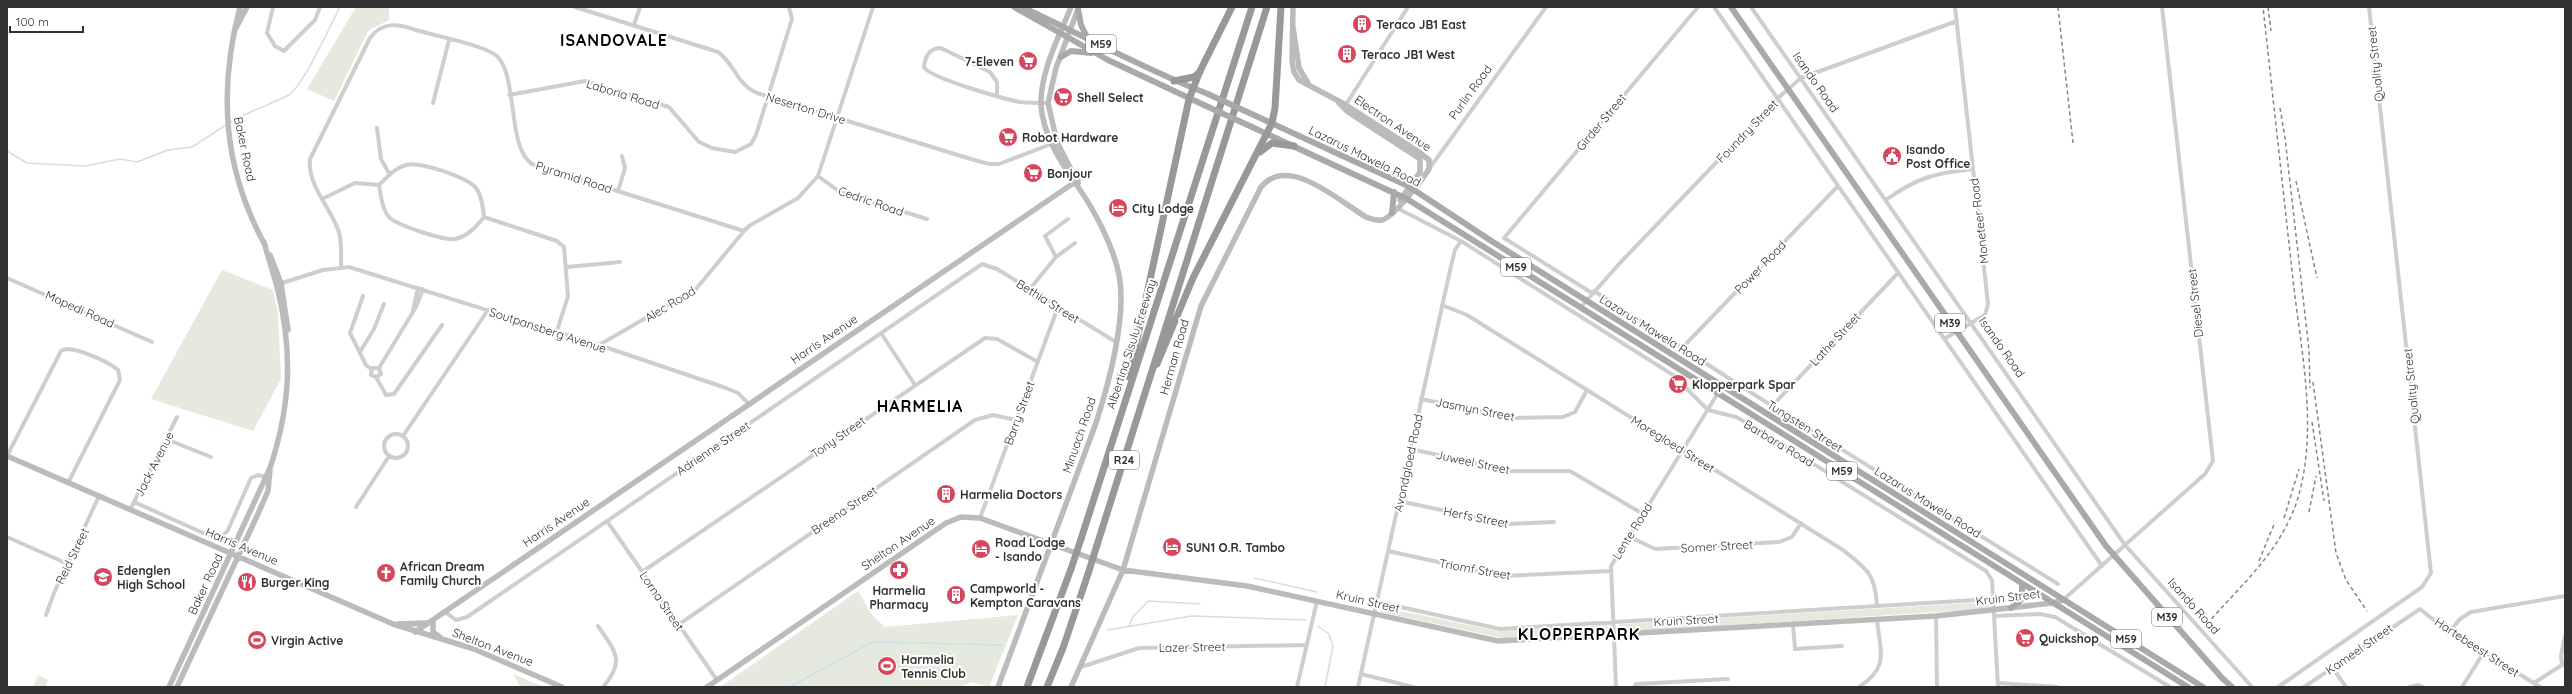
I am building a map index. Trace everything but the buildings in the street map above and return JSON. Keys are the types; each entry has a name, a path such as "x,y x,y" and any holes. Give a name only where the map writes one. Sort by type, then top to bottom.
{"highway":[{"path":"1128,389 1134,348 1189,99 1200,71 1232,7"},
{"name":"Albertina Sisulu Freeway","path":"1027,687 1071,570 1252,7"},
{"name":"R24","path":"1047,687 1063,648 1088,574 1267,7"},
{"path":"1151,375 1162,356 1193,278 1272,123 1276,108 1281,7"},
{"path":"1174,81 1194,77 1200,71"},
{"path":"1252,162 1264,148 1270,144 1294,146"}],"main road":[{"name":"Baker Road","path":"177,687 268,491 270,468 280,435 286,403 288,317 279,284 242,188 228,134 226,116 226,83 234,32 240,7"},
{"name":"Baker Road","path":"234,32 247,7"},
{"name":"M59","path":"1014,7 1068,38"},
{"name":"M59","path":"1022,7 1072,29"},
{"path":"1055,143 1046,130 1041,103 1043,83 1071,7"},
{"name":"Electron Avenue","path":"1293,7 1292,24 1294,72 1299,80 1337,101 1420,152 1429,160 1429,169"},
{"name":"M39","path":"1731,7 1956,332 2113,555 2222,678 2232,687"},
{"path":"1055,143 1048,103 1051,82 1072,29 1078,8"},
{"path":"1078,8 1081,25 1087,37"},
{"name":"Lazarus Mawela Road","path":"1072,29 1174,81 1208,94 1408,186 1585,300 2203,687"},
{"name":"Lazarus Mawela Road","path":"1068,38 1095,54 1189,99 1404,197 2188,687"},
{"path":"1061,56 1072,51 1095,54"},
{"name":"Electron Avenue","path":"1345,106 1420,159 1420,172 1408,186"},
{"name":"Minuach Road","path":"998,687 1102,405 1116,342 1121,309 1119,275 1114,256 1055,143"},
{"name":"Purlin Road","path":"1414,190 1429,169"},
{"name":"Herman Road","path":"1071,687 1123,570 1201,306 1261,187 1276,176 1293,175 1370,219 1382,220 1395,209 1404,197 1408,186"},
{"name":"Harris Avenue","path":"7,456 393,624 415,632 1076,181"},
{"name":"Herman Road","path":"1404,197 1414,190"},
{"path":"1394,192 1395,209"},
{"path":"1698,371 1712,384 1718,393"},
{"name":"Baker Road","path":"169,687 270,468"},
{"name":"Shelton Avenue","path":"707,687 946,523 961,517 980,518 1123,570"},
{"name":"Kruin Street","path":"1123,570 1227,582 1498,641 1936,616 2053,603 2063,600"},
{"path":"2011,608 2022,599 2022,584"},
{"path":"393,624 418,625 433,620 433,632 444,640"},
{"name":"Shelton Avenue","path":"415,632 474,649 562,687"},
{"name":"M39","path":"2222,678 2227,687"}],"street":[{"path":"274,7 267,33 275,46 284,51 315,20 320,7"},
{"name":"Neserton Drive","path":"575,7 718,52 726,59 744,86 768,96 988,164 1000,163 1055,143"},
{"path":"634,25 640,7"},
{"name":"Laboria Road","path":"509,95 585,81 669,107 702,144 731,153 745,148 754,139 793,15 789,7"},
{"path":"744,231 752,224 798,198 818,176 873,7"},
{"path":"1345,106 1408,7"},
{"name":"Purlin Road","path":"1429,169 1546,7"},
{"name":"Girder Street","path":"1504,238 1698,7"},
{"path":"1714,7 2102,566"},
{"name":"Isando Road","path":"1751,7 2125,545 2252,687"},
{"name":"Moneteer Road","path":"1944,339 1985,315 1988,304 1955,7"},
{"name":"Diesel Street","path":"2113,555 2205,474 2212,461 2162,7"},
{"name":"Quality Street","path":"2278,687 2422,587 2431,573 2369,7"},
{"name":"Foundry Street","path":"1581,307 1585,300 1777,99 1800,78 1957,21"},
{"name":"Pyramid Road","path":"341,266 340,236 310,172 312,154 372,35 385,26 396,24 479,48 496,56 502,63 522,153 527,160 548,170 744,231"},
{"path":"433,103 449,40"},
{"path":"996,95 998,82 990,72 940,48 933,49 928,54 924,67 930,74 996,95 1019,101 1048,103"},
{"path":"377,128 380,158 390,175"},
{"path":"618,191 625,168 622,156"},
{"path":"322,199 355,183 379,185 390,175 405,165 416,164 465,180 477,190 484,217"},
{"path":"1886,200 1907,186 1926,177 1973,169"},
{"name":"Cedric Road","path":"818,176 840,192 927,219"},
{"path":"379,185 386,212 391,220 400,225 452,240 469,234 484,217"},
{"name":"Power Road","path":"1682,348 1838,186"},
{"path":"1395,209 1461,241 1673,375 1708,410"},
{"path":"484,217 559,242 565,250 568,296 557,331"},
{"path":"1056,257 1045,238 1047,234 1068,219"},
{"name":"Alec Road","path":"599,345 696,289 744,231"},
{"name":"Tungsten Street","path":"1504,238 1593,292 1772,406 2058,584"},
{"name":"Avondgloed Road","path":"1358,687 1378,602 1442,305 1455,250 1461,241"},
{"path":"1029,290 1056,257 1075,242"},
{"path":"567,267 620,262"},
{"name":"Bethia Street","path":"979,265 988,264 1116,342"},
{"name":"Adrienne Street","path":"446,612 456,620 466,617 979,265"},
{"path":"279,284 341,266"},
{"name":"Soutpansberg Avenue","path":"341,266 423,289 599,345 726,388 738,393 749,404"},
{"name":"Lathe Street","path":"1772,406 1898,273"},
{"name":"Mopedi Road","path":"7,278 152,342"},
{"path":"413,310 418,288"},
{"path":"376,377 380,374 379,368 413,310 423,289"},
{"path":"363,296 350,330 360,352 371,369 371,375 376,377 386,395 394,394 442,325"},
{"path":"360,352 374,329 384,304"},
{"name":"Moregloed Street","path":"1442,305 1468,315 1843,550 1867,569 1875,583 1878,605"},
{"name":"Barry Street","path":"980,518 1058,307"},
{"path":"403,436 488,310"},
{"path":"881,333 915,385"},
{"name":"Tony Street","path":"642,572 987,337 997,339 1038,362"},
{"path":"7,456 61,351 73,349 97,359 118,370 120,380 68,483"},
{"path":"371,369 374,366 379,368"},
{"name":"Jasmyn Street","path":"1422,398 1513,418 1563,417 1575,412 1587,390"},
{"name":"Lente Road","path":"1616,687 1610,571 1628,536 1718,393"},
{"name":"Barbara Road","path":"1708,410 1736,417 1749,424 1986,571 1992,580 1998,685"},
{"name":"Breena Street","path":"678,624 975,420 993,415 1016,420"},
{"name":"Jack Avenue","path":"130,510 177,417"},
{"path":"396,434 403,436 407,443 407,451 397,458 389,456 384,446 386,439 396,434"},
{"path":"166,440 211,457"},
{"name":"Juweel Street","path":"1411,449 1510,471 1570,471 1642,514"},
{"path":"356,507 389,456"},
{"path":"134,502 219,540 228,530 251,478 258,475 265,477"},
{"name":"Reid Street","path":"46,616 99,496"},
{"name":"Herfs Street","path":"1399,501 1507,524 1554,522"},
{"name":"Lorna Street","path":"607,521 717,680"},
{"name":"Somer Street","path":"1628,536 1655,549 1779,542 1792,537 1801,523"},
{"path":"7,537 68,564"},
{"name":"Triomf Street","path":"1388,551 1502,576 1610,571"},
{"path":"2063,600 2113,555"},
{"path":"2450,631 2460,619 2471,612 2565,596"},
{"name":"Kruin Street","path":"1378,602 1500,629 1992,599"},
{"path":"1297,687 1317,601"},
{"name":"Hartebeest Street","path":"2415,611 2423,610 2435,621 2450,631 2540,687"},
{"name":"Kameel Street","path":"2304,687 2415,611"},
{"path":"1994,616 2040,614 2055,617 2170,687"},
{"path":"1936,616 1937,687"},
{"path":"1859,687 1873,678 1879,666 1877,619"},
{"path":"1793,624 1795,649 1842,646"},
{"path":"598,626 617,660 615,671 603,687"},
{"path":"2534,683 2564,663 2561,656 2565,636"},
{"name":"Lazer Street","path":"1081,667 1139,648 1306,645"},
{"path":"2462,687 2484,652"},
{"path":"2332,668 2346,687"},
{"path":"1361,674 1413,687"},
{"path":"1634,687 1636,684 1728,678"},
{"path":"1998,685 2057,687"},
{"path":"2410,687 2418,685 2423,687"}],"shaded area":[{"path":"356,7 389,7 389,20 368,31 334,101 307,89"},
{"path":"222,270 273,290 278,313 281,379 253,431 151,399"},
{"path":"858,591 872,615 885,627 1018,615 989,687 972,682 959,687 720,687"},
{"path":"1988,602 1989,607 1969,610 1621,632 1617,628 1620,624"},
{"path":"1381,607 1498,631 1606,625 1610,628 1607,632 1507,639 1381,612"},
{"path":"513,674 544,687 520,687"},
{"path":"38,675 48,680 45,687 33,687"}],"waterway":[{"path":"229,123 287,96 293,91 308,69 340,7"},
{"path":"7,151 27,163 85,166 120,159 137,162 168,150 192,147 226,125"},
{"path":"1254,578 1317,592"},
{"path":"1129,627 1132,618 1148,601 1200,604"},
{"path":"1107,630 1192,616 1306,620"},
{"path":"1318,626 1329,634 1333,646 1325,687"},
{"path":"789,687 873,642 1003,645"}],"railway":[{"path":"2058,7 2073,143"},
{"path":"2207,624 2258,567 2281,536 2297,501 2307,447 2308,419 2304,363 2293,280 2263,7"},
{"path":"2268,7 2271,31"},
{"path":"2280,108 2285,138 2309,350 2310,388"},
{"path":"2296,181 2317,278"},
{"path":"2313,382 2336,553 2346,580 2367,611"},
{"path":"2312,422 2324,501"},
{"path":"2284,518 2299,469"},
{"path":"2309,512 2316,476"},
{"path":"2259,561 2275,522"}],"place":[{"name":"Teraco JB1 East","path":"1362,24"},
{"name":"Teraco JB1 West","path":"1347,54"},
{"name":"7-Eleven","path":"1028,61"},
{"name":"Shell Select","path":"1063,97"},
{"name":"Robot Hardware","path":"1008,137"},
{"name":"Isando Post Office","path":"1892,156"},
{"name":"Bonjour","path":"1033,173"},
{"name":"City Lodge","path":"1118,208"},
{"name":"Klopperpark Spar","path":"1678,384"},
{"name":"Harmelia Doctors","path":"946,494"},
{"name":"SUN1 O.R. Tambo","path":"1172,547"},
{"name":"Road Lodge - Isando","path":"981,549"},
{"name":"Harmelia Pharmacy","path":"899,570"},
{"name":"African Dream Family Church","path":"386,573"},
{"name":"Edenglen High School","path":"103,577"},
{"name":"Burger King","path":"247,582"},
{"name":"Campworld - Kempton Caravans","path":"956,595"},
{"name":"Quickshop","path":"2025,638"},
{"name":"Virgin Active","path":"257,640"},
{"name":"Harmelia Tennis Club","path":"887,666"}],"district":[{"name":"ISANDOVALE","path":"614,40"},
{"name":"HARMELIA","path":"920,406"},
{"name":"KLOPPERPARK","path":"1579,634"}]}
